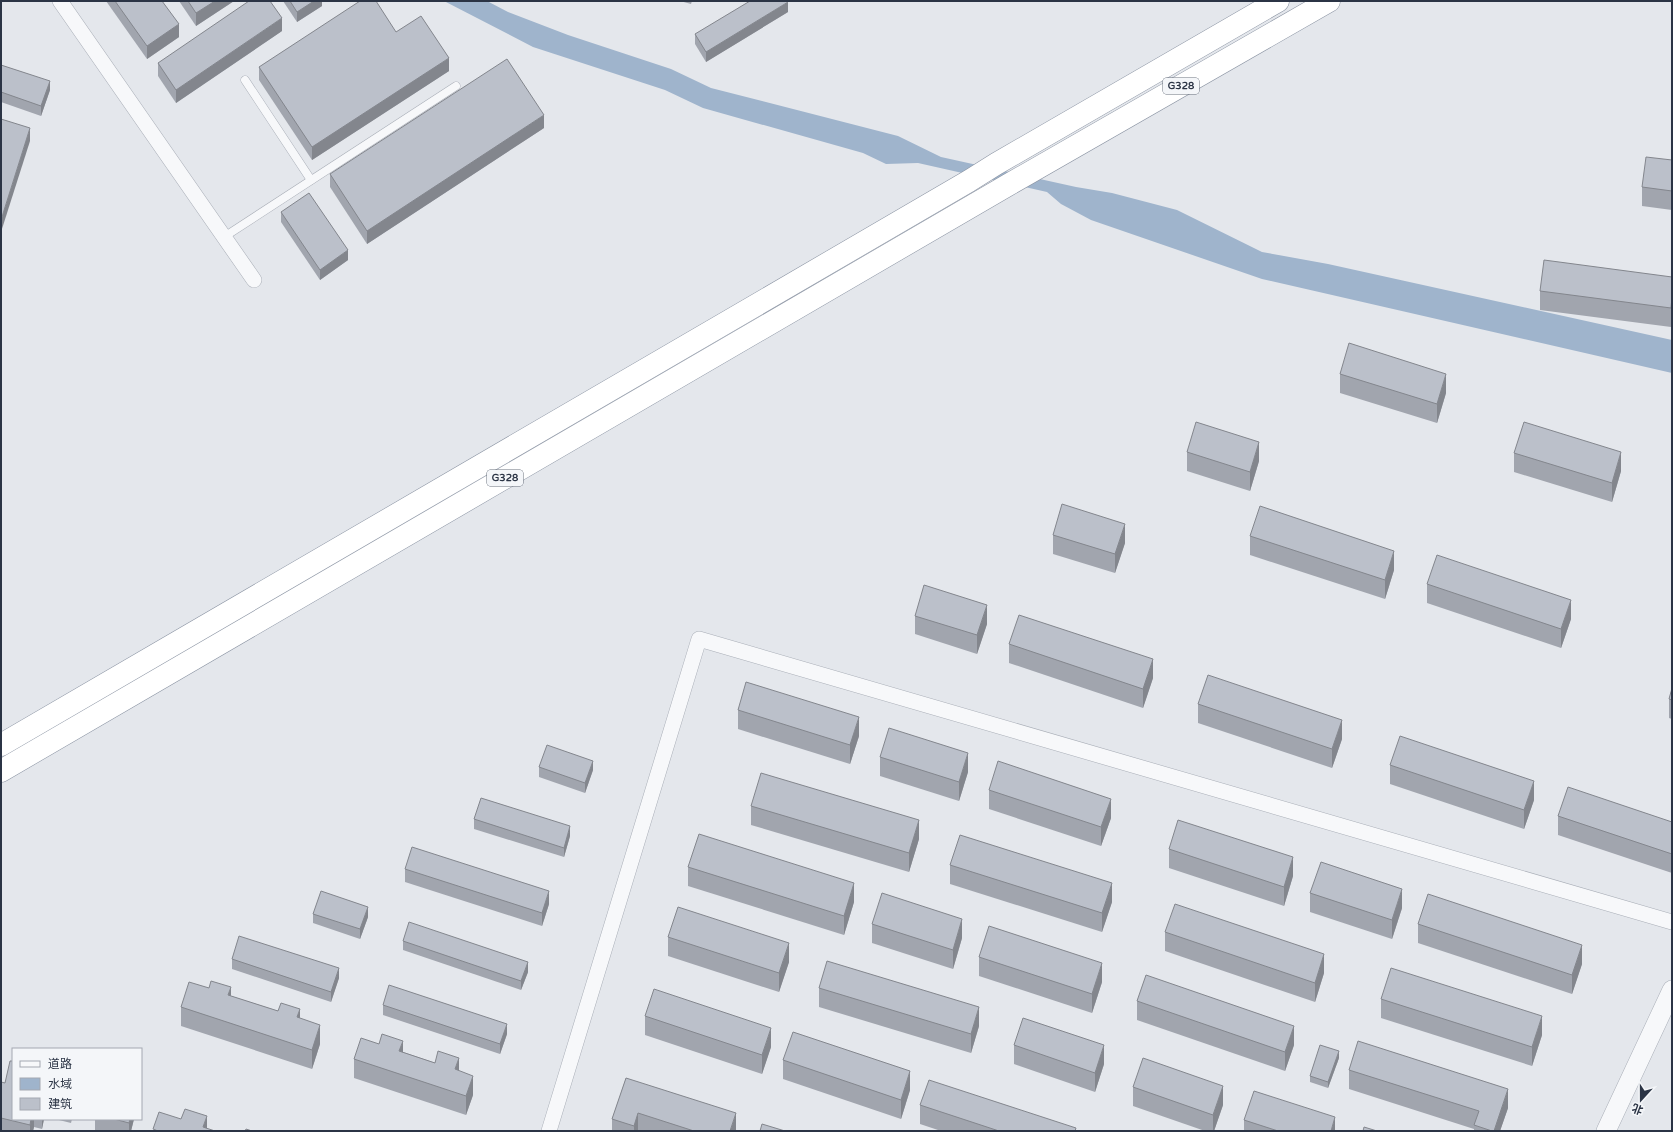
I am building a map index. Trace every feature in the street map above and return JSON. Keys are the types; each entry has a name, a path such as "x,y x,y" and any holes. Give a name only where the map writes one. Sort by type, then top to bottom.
{"highway":[{"name":"G328","path":"1,745 1278,1"},
{"name":"G328","path":"1,771 1008,185 1329,1"}],"street":[{"path":"60,1 254,280"},
{"path":"549,1131 699,639 1672,922"},
{"path":"1606,1131 1672,990"}],"lane":[{"path":"245,80 311,180"},
{"path":"224,237 456,86"}],"water":[{"path":"444,1 487,1 508,12 568,35 671,69 711,88 898,136 941,157 1076,187 1112,193 1177,210 1262,252 1328,264 1672,340 1672,373 1262,279 1091,220 1061,204 1047,192 918,163 886,164 863,153 703,108 665,90 533,47"}],"building":[{"path":"115,1 162,1 179,24 147,46"},
{"path":"188,1 215,1 196,13"},
{"path":"249,1 270,1 282,18 176,90 158,63"},
{"path":"290,1 314,1 297,12"},
{"path":"360,1 376,1 396,32 421,16 449,58 312,147 259,67"},
{"path":"750,1 788,2 706,52 695,34"},
{"path":"507,59 544,115 367,231 330,174"},
{"path":"1,65 50,81 41,106 1,92"},
{"path":"1,119 30,128 1,220"},
{"path":"1646,157 1672,160 1672,191 1642,187"},
{"path":"309,193 348,250 320,270 281,212"},
{"path":"1544,260 1672,277 1671,308 1540,291"},
{"path":"1349,343 1446,374 1437,404 1340,374"},
{"path":"1196,422 1259,442 1250,472 1187,452"},
{"path":"1524,422 1621,452 1612,483 1514,453"},
{"path":"1062,504 1125,524 1115,554 1053,535"},
{"path":"1260,506 1394,551 1385,580 1250,536"},
{"path":"1437,555 1571,600 1561,629 1427,584"},
{"path":"924,585 987,605 977,635 915,616"},
{"path":"1019,615 1153,659 1143,689 1009,644"},
{"path":"1208,675 1342,720 1332,749 1198,704"},
{"path":"746,682 859,717 850,745 738,710"},
{"path":"1672,688 1672,700 1669,699"},
{"path":"889,728 968,753 959,782 880,757"},
{"path":"1400,736 1534,781 1524,810 1390,765"},
{"path":"547,745 593,761 585,783 539,767"},
{"path":"998,761 1111,799 1101,827 989,790"},
{"path":"761,773 919,820 909,853 751,806"},
{"path":"1568,787 1672,822 1672,854 1558,816"},
{"path":"481,798 570,826 564,848 474,819"},
{"path":"1178,820 1293,857 1284,887 1169,849"},
{"path":"699,834 854,883 844,916 688,867"},
{"path":"960,835 1112,883 1102,913 950,865"},
{"path":"412,847 549,891 542,913 405,869"},
{"path":"1321,862 1402,889 1392,920 1310,893"},
{"path":"321,891 368,907 360,929 313,914"},
{"path":"882,893 962,919 953,950 872,924"},
{"path":"1428,894 1582,945 1572,975 1418,924"},
{"path":"1175,904 1324,954 1315,983 1165,932"},
{"path":"678,907 789,943 779,973 668,937"},
{"path":"409,922 528,962 521,981 403,941"},
{"path":"989,926 1102,963 1092,994 979,957"},
{"path":"239,936 339,968 331,992 232,959"},
{"path":"827,961 979,1007 971,1034 819,988"},
{"path":"1391,968 1542,1016 1532,1047 1381,999"},
{"path":"1146,975 1294,1026 1285,1052 1137,1001"},
{"path":"211,981 231,987 228,995 278,1011 281,1003 300,1009 297,1017 320,1025 312,1050 181,1007 189,982 209,988"},
{"path":"389,985 507,1024 500,1044 383,1005"},
{"path":"654,989 771,1028 762,1055 645,1016"},
{"path":"1023,1018 1104,1045 1095,1073 1014,1045"},
{"path":"793,1032 910,1071 901,1100 783,1060"},
{"path":"382,1034 403,1041 399,1051 435,1063 438,1051 459,1058 455,1069 473,1076 466,1096 354,1059 361,1038 379,1044"},
{"path":"1358,1041 1508,1089 1494,1131 1474,1125 1479,1111 1349,1070"},
{"path":"1320,1045 1339,1051 1328,1082 1310,1076"},
{"path":"1143,1058 1223,1086 1213,1115 1133,1087"},
{"path":"10,1061 12,1061 12,1120 31,1120 30,1125 1,1118 1,1082 5,1083"},
{"path":"626,1078 736,1113 730,1131 694,1131 638,1113 634,1126 612,1119"},
{"path":"929,1080 1076,1128 1075,1131 999,1131 920,1105"},
{"path":"1254,1091 1335,1117 1331,1131 1278,1131 1244,1120"},
{"path":"185,1109 207,1116 203,1127 215,1131 158,1131 153,1129 159,1112 181,1119"},
{"path":"118,1120 130,1120 129,1123"},
{"path":"762,1124 785,1131 760,1131"},
{"path":"1364,1127 1377,1131 1363,1131"}]}
